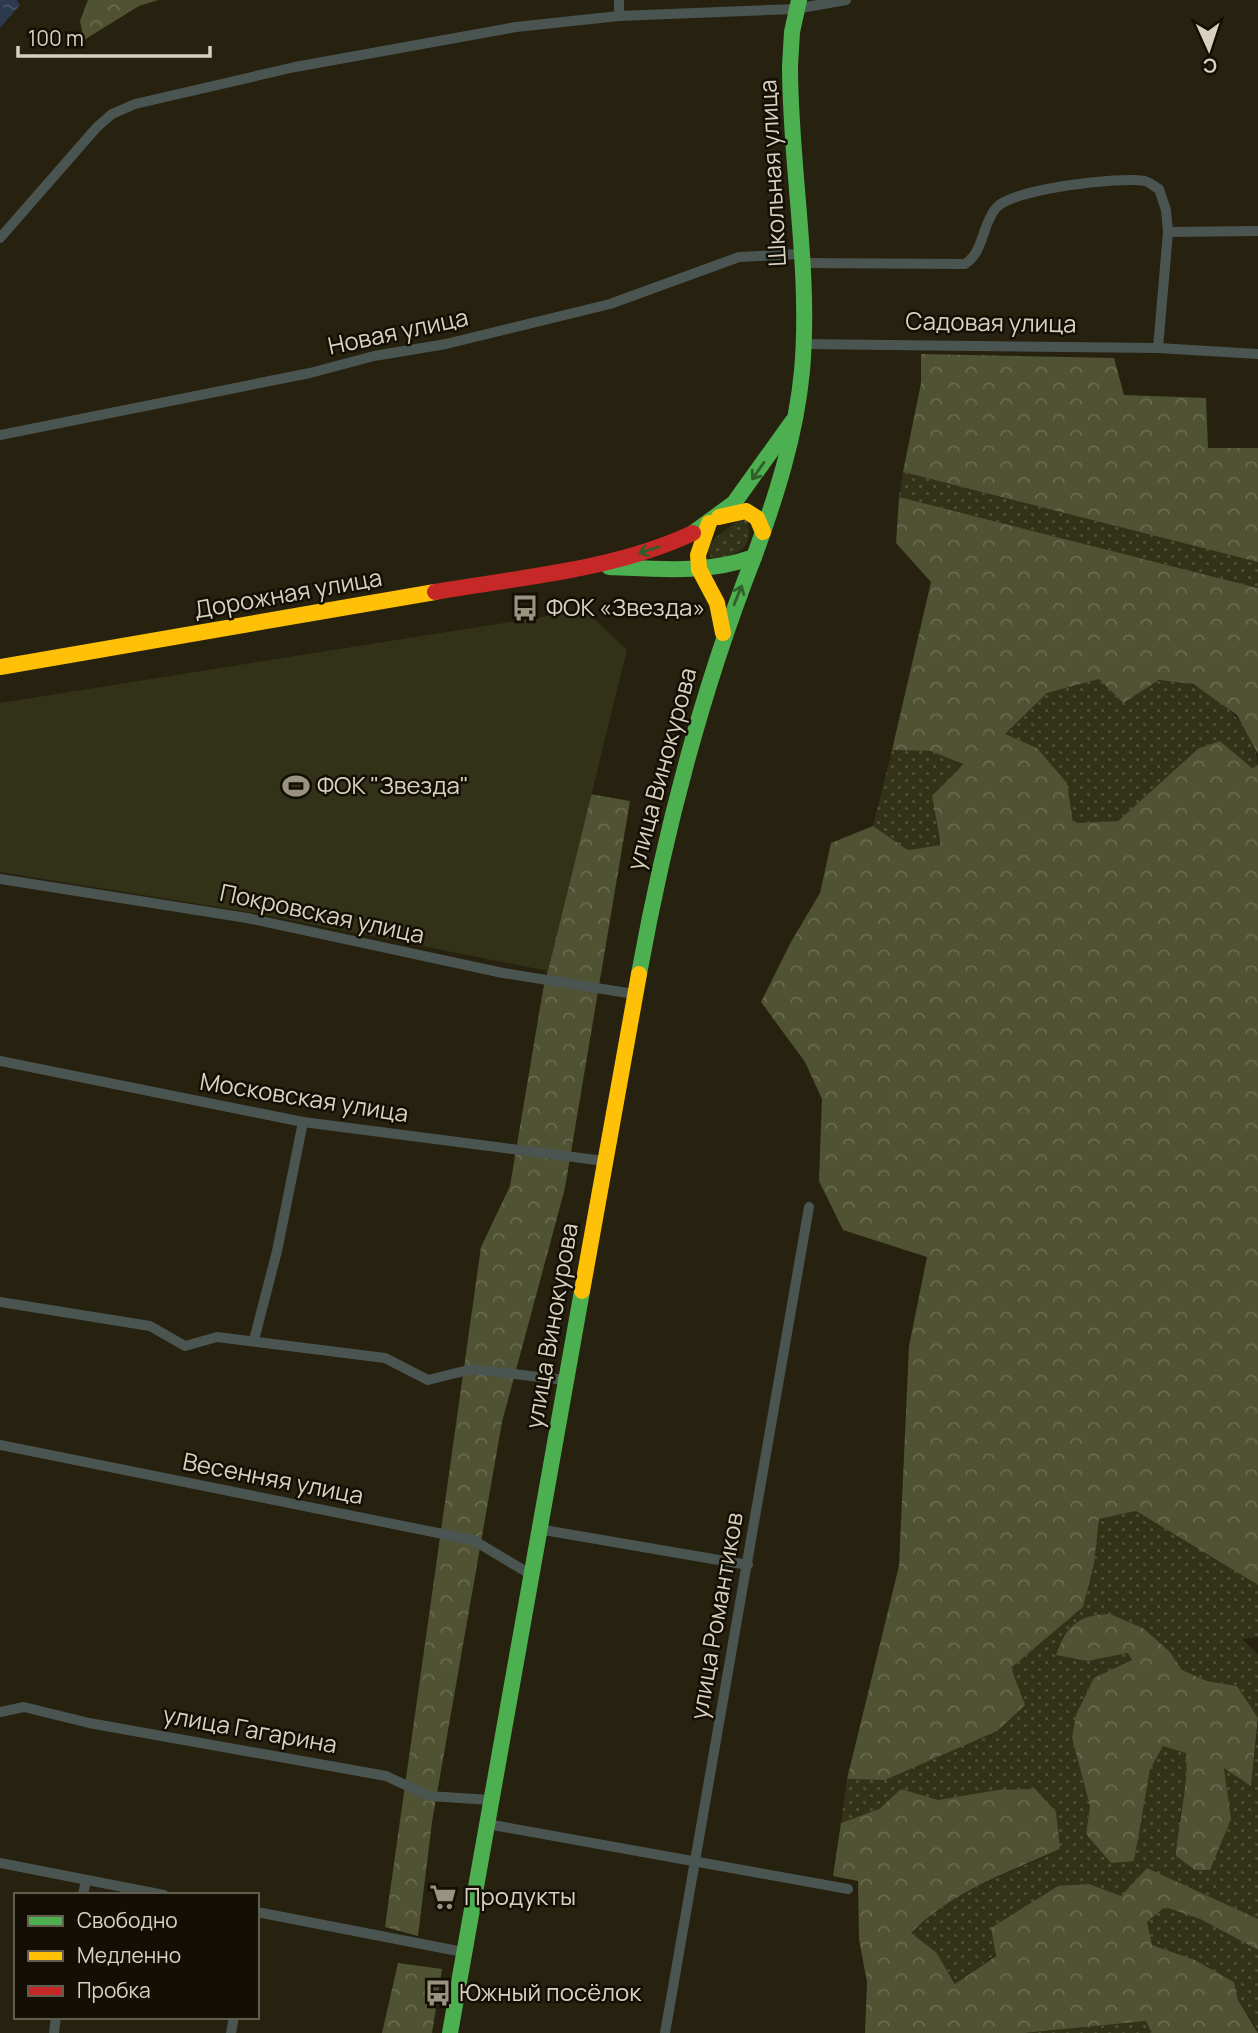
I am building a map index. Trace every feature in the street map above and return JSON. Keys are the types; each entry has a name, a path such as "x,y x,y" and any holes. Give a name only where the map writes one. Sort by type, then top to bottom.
{"main road":[{"name":"Школьная улица","path":"797,5 791,44 790,105 803,344"},
{"path":"723,633 763,532 800,390 803,344"},
{"path":"723,633 716,603 699,569 698,555 714,520 745,490 792,422"},
{"path":"584,566 673,542 714,520 746,511 757,518 763,532"},
{"path":"584,566 699,569 734,566 754,557"},
{"name":"Дорожная улица","path":"0,667 584,566"},
{"name":"улица Винокурова","path":"450,2033 634,993 675,797 723,633"}],"street":[{"path":"619,0 619,16"},
{"path":"0,238 97,127 113,114 135,104 206,85 441,39 619,16 846,0"},
{"path":"799,259 965,264 973,258 990,216 1005,199 1079,184 1145,181 1159,189 1166,210 1168,232 1158,348"},
{"path":"1168,232 1258,231"},
{"name":"Новая улица","path":"0,435 310,373 374,356 446,345 610,304 739,257 799,259"},
{"name":"Садовая улица","path":"803,344 1158,348 1258,354"},
{"name":"Покровская улица","path":"0,879 247,918 514,975 634,993"},
{"name":"Московская улица","path":"0,1061 303,1122 604,1161"},
{"path":"254,1340 277,1251 303,1122"},
{"name":"улица Романтиков","path":"664,2033 809,1207"},
{"path":"0,1302 150,1326 186,1346 217,1337 385,1358 428,1380 472,1369 565,1380"},
{"name":"Весенняя улица","path":"0,1445 473,1540 530,1574"},
{"path":"538,1529 748,1565"},
{"name":"улица Гагарина","path":"0,1712 24,1707 89,1723 386,1776 429,1796 490,1800"},
{"path":"487,1824 848,1889"},
{"path":"0,1863 154,1893"},
{"path":"83,1893 86,1880"},
{"path":"259,1912 463,1952"}],"green space":[{"path":"88,0 158,0 139,6 84,40 80,21"},
{"path":"921,354 1114,358 1124,395 1206,398 1208,448 1258,448 1258,562 903,472 921,383"},
{"path":"903,472 1258,562 1258,588 899,497"},
{"path":"899,497 1258,588 1258,754 1237,715 1193,684 1159,680 1123,703 1099,679 1047,693 1005,734 1037,748 1067,783 1073,823 1118,821 1199,748 1220,741 1252,768 1258,766 1258,1585 1136,1511 1099,1519 1094,1564 1083,1607 1011,1668 1025,1705 997,1731 885,1780 847,1779 899,1566 909,1346 927,1257 843,1230 819,1181 822,1099 805,1062 761,1002 791,942 820,893 831,843 873,826 908,850 941,845 932,796 964,764 930,751 892,750 931,582 896,543"},
{"path":"740,519 747,520 749,538 746,544 736,553 713,560 707,551 715,538"},
{"name":"ФОК \"Звезда\"","path":"585,610 627,650 548,971 249,912 0,872 0,703"},
{"path":"1099,679 1123,703 1160,681 1176,681 1209,694 1225,706 1249,735 1256,751 1258,766 1252,768 1220,741 1199,748 1118,821 1073,823 1004,734 1047,693"},
{"path":"892,750 930,751 964,763 941,845 908,850 873,826"},
{"path":"590,794 630,801 565,1188 502,1422 432,1822 418,1936 385,1927 481,1247 510,1186 543,990"},
{"path":"1136,1511 1258,1585 1258,1637 1242,1639 1258,1654 1258,1718 1237,1686 1207,1681 1182,1670 1170,1652 1143,1628 1110,1614 1088,1661 1129,1653 1132,1661 1072,1738 1090,1806 1086,1834 1140,1826 1150,1770 1163,1746 1187,1753 1187,1792 1178,1822 1231,1819 1224,1767 1251,1785 1258,1727 1258,1919 1147,1869 1121,1897 1089,1884 956,1984 936,1952 910,1933 943,1906 962,1895 1060,1850 997,1790 938,1800 901,1790 879,1809 841,1823 847,1779 885,1780 939,1755 1011,1668 1083,1607 1094,1564 1099,1519"},
{"path":"1110,1614 1143,1628 1170,1652 1182,1670 1207,1681 1237,1686 1258,1718 1251,1786 1224,1768 1231,1819 1210,1870 1195,1870 1176,1856 1186,1779 1186,1753 1163,1746 1150,1770 1134,1861 1111,1863 1086,1834 1090,1806 1072,1738 1076,1715 1094,1678 1132,1660 1128,1653 1088,1661 1056,1655 1069,1629 1075,1624 1090,1617"},
{"path":"901,1789 938,1800 997,1790 1035,1789 1056,1812 1060,1849 962,1894 911,1933 936,1952 955,1984 996,1956 991,1928 1058,1886 1089,1884 1121,1896 1147,1868 1258,1919 1258,1950 1200,1919 1165,1907 1147,1922 1152,1945 1195,1960 1234,1982 1238,2000 1258,2033 1152,2033 1146,2021 1024,2033 865,2033 867,1982 859,1939 858,1881 833,1876 841,1823 879,1809"},
{"path":"1165,1907 1200,1919 1258,1950 1258,2030 1238,2000 1234,1982 1195,1960 1152,1945 1146,1922"},
{"path":"398,1963 442,1969 432,2033 382,2033"},
{"path":"1147,2021 1152,2033 1024,2033"}],"water":[{"path":"0,0 17,0 20,5 0,28"}],"traffic: fast":[{"path":"609,567 700,568 754,557 770,512 790,442 802,371 804,295 790,66 792,32 799,0"},
{"path":"693,533 734,503 792,422"},
{"path":"639,974 660,868 686,762 717,659 754,557"},
{"path":"450,2033 582,1291"}],"traffic: slow":[{"path":"719,517 746,511 757,518 763,532"},
{"path":"699,569 698,555 709,523"},
{"path":"699,569 717,603 723,633"},
{"path":"0,667 435,592"},
{"path":"582,1291 639,974"}],"traffic: jam":[{"path":"435,592 599,564 663,546 693,533"}],"place":[{"name":"ФОК «Звезда»","path":"525,608"},
{"name":"ФОК \"Звезда\"","path":"296,786"},
{"name":"Продукты","path":"443,1897"},
{"name":"Южный посёлок","path":"438,1993"}]}
